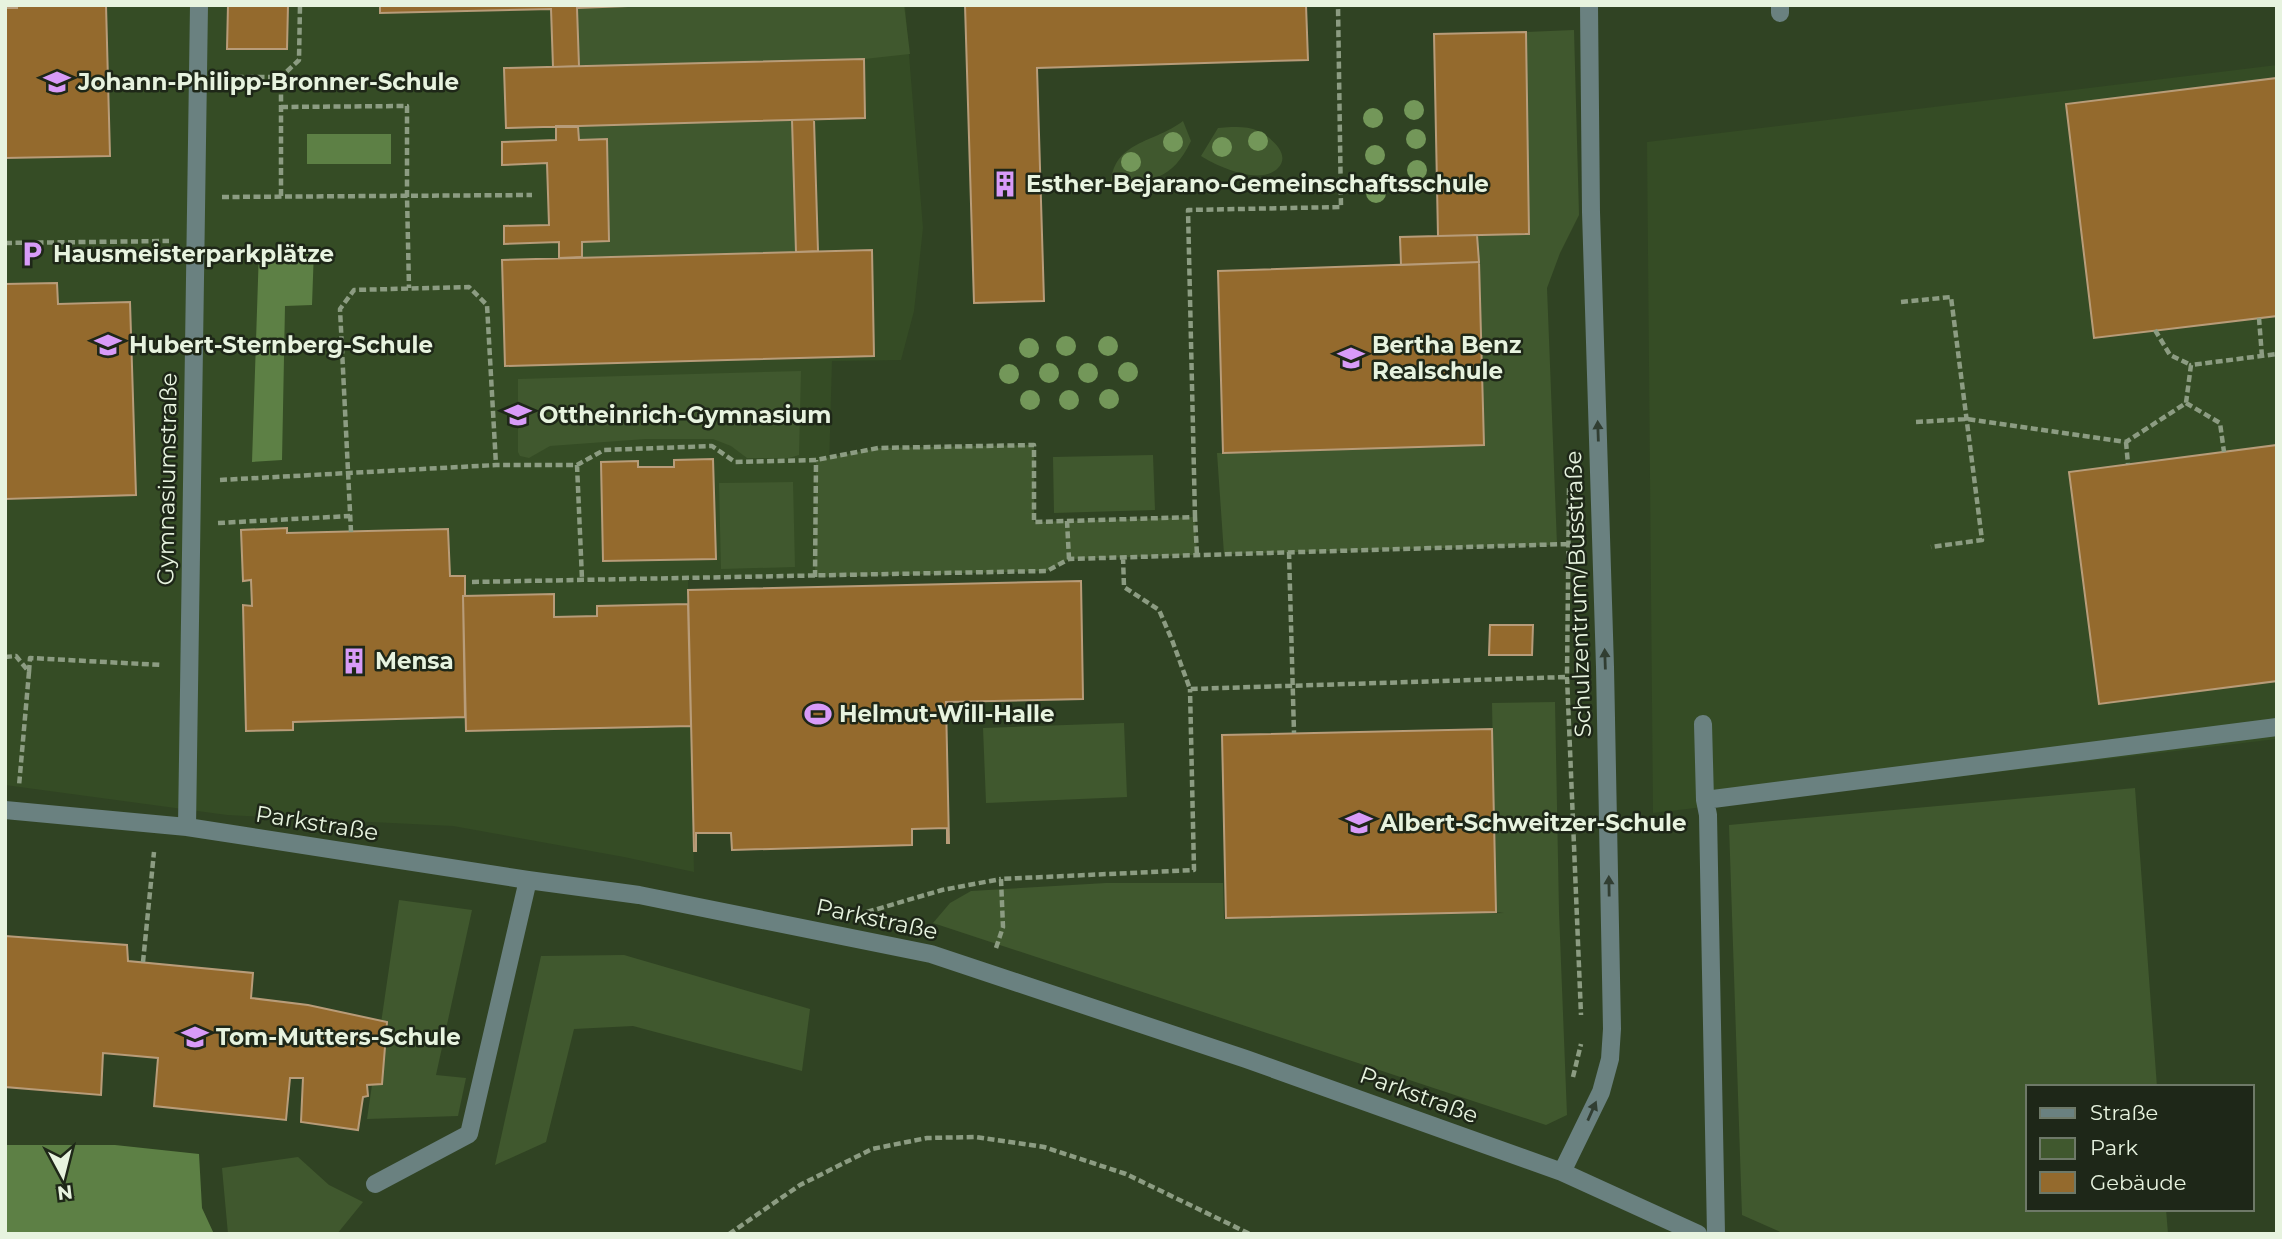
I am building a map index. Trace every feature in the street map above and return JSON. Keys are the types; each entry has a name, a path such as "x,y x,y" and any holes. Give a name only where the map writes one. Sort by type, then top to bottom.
{"street":[{"name":"Gymnasiumstraße","path":"187,827 199,5"},
{"name":"Schulzentrum/Busstraße","path":"1562,1172 1601,1092 1610,1059 1612,1029 1605,667 1591,212 1589,5"},
{"path":"1703,724 1705,800 1708,815 1716,1234"},
{"path":"1705,800 2277,727"},
{"name":"Parkstraße","path":"11,811 187,827 639,895 931,954 1246,1059 1562,1172 1698,1234"},
{"path":"376,1184 469,1133 528,880"}],"path":[{"path":"198,77 281,77 299,60 300,5"},
{"path":"1197,555 1188,210 1341,207 1338,5"},
{"path":"281,77 281,196"},
{"path":"281,107 407,106 409,288"},
{"path":"197,197 532,195"},
{"path":"5,243 195,241"},
{"path":"351,532 340,309 354,290 469,287 487,304 496,465"},
{"path":"1901,302 1951,297 1982,540 1931,547"},
{"path":"2259,318 2262,357"},
{"path":"2155,330 2170,355 2191,365 2277,354"},
{"path":"1916,422 1967,419 2126,442 2186,403 2191,365"},
{"path":"2186,403 2220,423 2224,452"},
{"path":"2126,442 2128,464"},
{"path":"191,481 496,465 577,465 604,450 712,446 735,461 816,460 878,448 1034,445 1034,522 1195,517"},
{"path":"815,577 816,460"},
{"path":"577,465 582,579"},
{"path":"191,524 350,516"},
{"path":"1067,521 1069,559"},
{"path":"471,582 1047,571 1069,559 1568,544"},
{"path":"1289,552 1294,733"},
{"path":"828,932 868,911 942,890 1001,879 1194,870 1190,689 1159,610 1124,587 1123,557"},
{"path":"5,657 16,656 29,672"},
{"path":"11,811 30,658 190,667"},
{"path":"1190,689 1567,677 1581,1025"},
{"path":"143,962 153,873"},
{"path":"988,973 1003,927 1001,879"},
{"path":"1573,1079 1582,1039"},
{"path":"729,1234 800,1185 873,1149 927,1138 975,1138 1044,1146 1126,1174 1250,1234"}],"shaded area":[{"name":"Ottheinrich-Gymnasium","path":"5,5 905,5 923,228 914,311 901,360 832,361 826,576 688,579 694,872 453,826 227,815 5,785"},
{"path":"2277,65 2277,739 1653,813 1647,142"},
{"path":"307,134 391,134 391,164 307,164"},
{"path":"314,249 312,305 285,306 282,460 252,462 259,250"},
{"path":"5,1145 115,1145 199,1154 202,1208 214,1234 5,1234"}],"green space":[{"path":"627,5 904,5 910,54 864,59 579,66 577,8"},
{"path":"1574,30 1579,215 1560,253 1547,288 1557,545 1224,554 1217,453 1484,445 1477,235 1529,234 1526,32"},
{"path":"792,120 796,252 582,257 582,242 609,241 607,139 579,140 578,126"},
{"path":"1183,121 1191,141 1184,154 1168,172 1149,180 1111,185 1113,171 1127,151"},
{"path":"1218,128 1253,129 1271,139 1282,156 1278,168 1271,173 1251,175 1228,169 1201,156"},
{"path":"801,371 799,455 789,458 747,458 731,446 713,439 646,439 550,446 529,458 520,456 518,452 518,379"},
{"path":"1034,445 1034,522 1195,517 1197,555 1069,559 1047,571 815,577 816,460 878,448"},
{"path":"1153,455 1155,510 1054,513 1053,457"},
{"path":"793,482 795,567 721,569 719,483"},
{"path":"1555,702 1559,912 1567,1115 1546,1125 933,923 950,903 971,891 1106,883 1223,883 1224,919 1504,913 1496,912 1492,703"},
{"path":"1124,723 1127,797 986,803 983,728"},
{"path":"2135,788 2157,1085 2026,1085 2026,1211 2166,1211 2168,1234 1785,1234 1742,1215 1729,825"},
{"path":"399,900 472,910 436,1075 466,1078 458,1116 367,1119"},
{"path":"624,955 810,1009 802,1071 633,1026 574,1029 546,1142 495,1165 541,956"},
{"path":"298,1157 329,1185 363,1202 337,1234 228,1234 222,1168"}],"building":[{"name":"Johann-Philipp-Bronner-Schule","path":"17,5 106,5 110,156 5,158 5,8 17,8"},
{"path":"228,5 288,5 287,49 227,49"},
{"path":"380,5 627,6 577,8 579,66 553,67 551,9 380,13"},
{"name":"Esther-Bejarano-Gemeinschaftsschule","path":"965,5 1306,5 1308,60 1037,68 1044,301 974,303"},
{"path":"1526,32 1529,234 1438,236 1434,34"},
{"path":"864,59 865,118 506,128 504,68"},
{"path":"2277,78 2277,316 2094,338 2066,104"},
{"path":"792,120 814,120 818,251 796,252"},
{"path":"556,126 578,126 579,140 607,139 609,241 582,242 582,257 559,258 559,242 504,244 504,226 549,225 547,163 502,165 502,142 556,140"},
{"path":"1477,235 1479,262 1401,265 1400,237"},
{"path":"872,250 874,356 505,366 502,260"},
{"name":"Bertha Benz Realschule","path":"1479,262 1484,445 1223,453 1218,271"},
{"path":"57,283 58,304 130,302 136,495 5,499 5,284"},
{"path":"2277,445 2277,681 2099,704 2069,472"},
{"path":"713,459 716,559 603,561 601,462 638,461 638,467 674,467 674,460"},
{"name":"Mensa","path":"287,528 287,533 448,529 450,576 465,576 465,717 293,722 293,730 246,731 243,605 252,606 251,580 243,581 241,530"},
{"name":"Helmut-Will-Halle","path":"1081,581 1083,699 946,702 949,843 947,828 912,829 912,845 732,850 731,833 696,833 694,851 688,590"},
{"path":"554,594 554,617 597,616 597,606 688,604 691,726 466,731 463,596"},
{"path":"1490,625 1533,625 1532,655 1489,655"},
{"name":"Albert-Schweitzer-Schule","path":"1492,729 1496,912 1226,918 1222,735"},
{"name":"Tom-Mutters-Schule","path":"5,936 127,945 128,961 253,973 251,998 308,1005 387,1022 382,1084 367,1085 368,1096 363,1097 358,1130 301,1122 303,1078 290,1078 286,1120 154,1106 158,1058 103,1053 101,1095 5,1087"}],"place":[{"name":"Johann-Philipp-Bronner-Schule","path":"57,82"},
{"name":"Esther-Bejarano-Gemeinschaftsschule","path":"1005,184"},
{"name":"Hausmeisterparkplätze","path":"32,254"},
{"name":"Hubert-Sternberg-Schule","path":"108,345"},
{"name":"Bertha Benz Realschule","path":"1351,358"},
{"name":"Ottheinrich-Gymnasium","path":"518,415"},
{"name":"Mensa","path":"354,661"},
{"name":"Helmut-Will-Halle","path":"818,714"},
{"name":"Albert-Schweitzer-Schule","path":"1359,823"},
{"name":"Tom-Mutters-Schule","path":"195,1037"}]}
